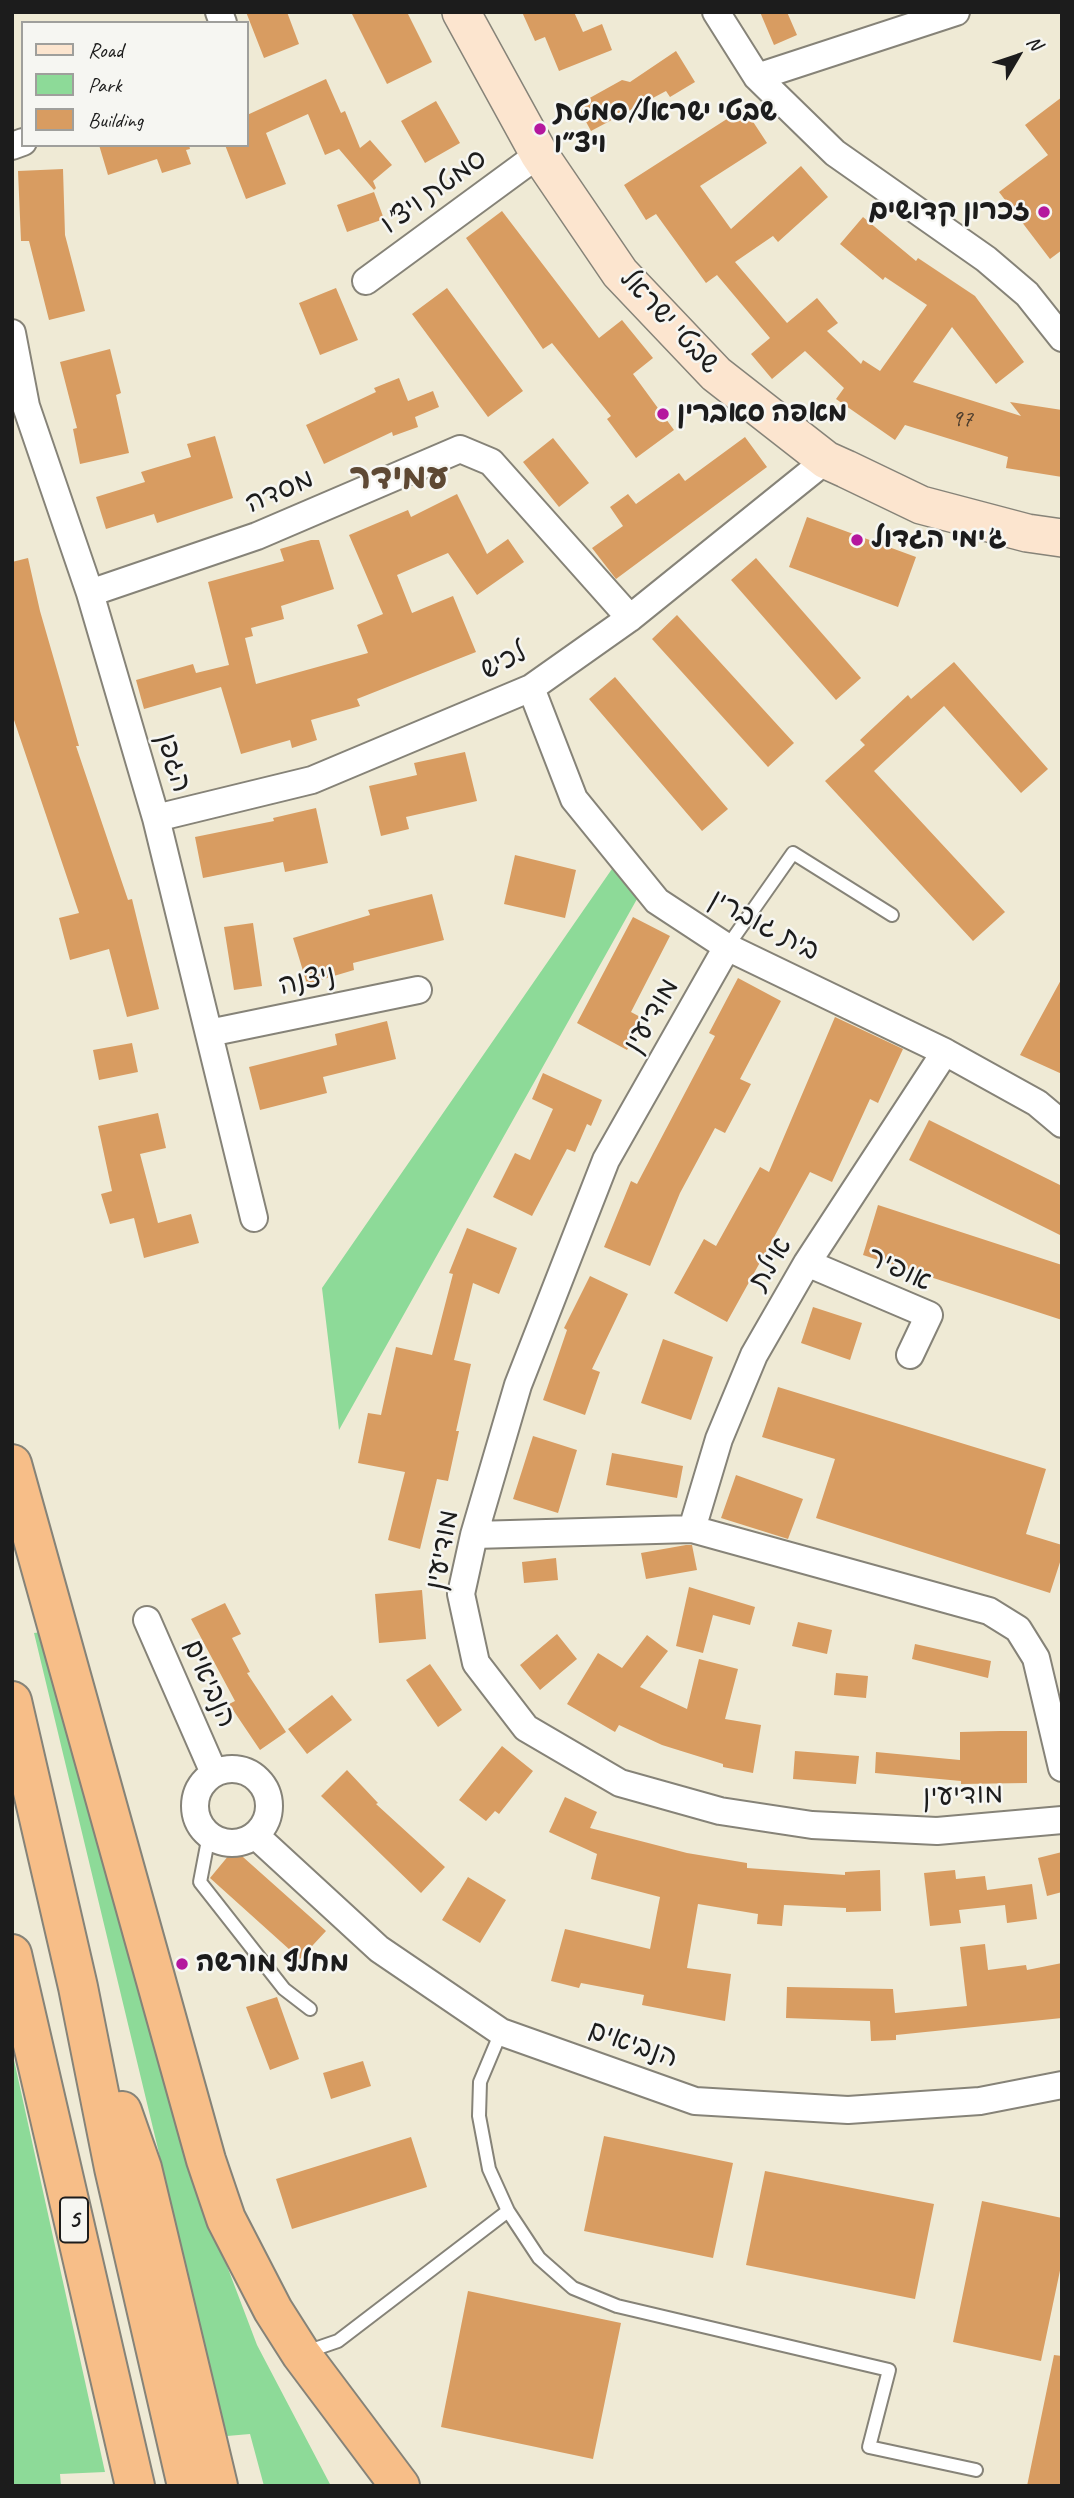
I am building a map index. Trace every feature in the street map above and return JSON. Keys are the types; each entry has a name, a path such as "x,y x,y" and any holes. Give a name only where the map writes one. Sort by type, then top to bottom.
{"highway":[{"path":"12,1464 206,2160 226,2219 247,2263 301,2354 400,2486"},
{"name":"5","path":"12,1701 78,1987 114,2168 187,2486"},
{"name":"5","path":"12,1954 135,2486"},
{"path":"78,1987 142,2168 218,2486"}],"street":[{"name":"שבטי ישראל","path":"461,12 539,154 620,272 716,373 826,460 921,505 1027,533 1062,538"},
{"path":"716,12 757,77 835,153 986,259 1027,294 1062,338"},
{"path":"757,77 956,12"},
{"name":"סמטת ויצ\"ו","path":"366,281 539,154"},
{"name":"הגפן","path":"12,333 26,406 90,593 156,818 254,1218"},
{"name":"מסדה","path":"90,593 257,536 460,449 491,462 630,618"},
{"name":"לכיש","path":"156,818 312,780 531,688 630,618 826,460"},
{"name":"בית גוברין","path":"531,688 574,799 657,901 727,947 945,1052 1037,1103 1062,1124"},
{"name":"מודיעין","path":"727,947 606,1160 518,1385 474,1535 461,1594 476,1663 526,1728 620,1783 720,1811 812,1825 937,1831 1062,1820"},
{"name":"ניצנה","path":"209,1033 418,990"},
{"name":"אילת","path":"692,1529 719,1439 754,1355 807,1263 945,1052"},
{"name":"אופיר","path":"807,1263 929,1315 910,1354"},
{"path":"474,1535 692,1529 989,1611 1018,1629 1036,1658 1062,1768"},
{"name":"הנביאים","path":"147,1620 214,1773"},
{"path":"238,1769 249,1773 266,1790 268,1815 255,1835 232,1843 209,1835 195,1815 194,1802 204,1780 214,1773 238,1769"},
{"name":"הנביאים","path":"255,1835 379,1949 501,2032 695,2101 848,2110 980,2101 1062,2085"}],"lane":[{"path":"727,947 793,853 892,915"},
{"path":"209,1835 200,1882 284,1989 310,2009"},
{"path":"501,2032 480,2082 479,2116 489,2169 508,2211 539,2258 573,2288 617,2306 889,2370 869,2447 975,2470"},
{"path":"301,2354 338,2341 508,2211"}],"green space":[{"path":"614,866 637,899 339,1430 322,1288"},
{"path":"50,1631 202,2200 257,2345 331,2486 264,2486 250,2434 227,2436 34,1633"},
{"path":"12,2051 105,2472 60,2474 61,2486 12,2486"}],"building":[{"path":"246,12 287,12 299,44 264,58"},
{"path":"351,12 407,12 432,62 387,84"},
{"path":"522,12 574,12 583,32 602,24 612,50 559,71 545,37 535,41"},
{"path":"760,12 787,12 797,35 774,45"},
{"path":"676,51 695,82 670,97 666,91 591,131 577,105 622,80 630,82"},
{"path":"326,79 341,113 345,111 360,148 370,140 392,165 373,181 376,188 374,190 339,149 325,155 308,114 266,133 286,184 246,199 226,147 248,147 248,115"},
{"path":"1062,97 1062,250 1050,259 999,192 1048,155 1025,125"},
{"path":"436,101 460,143 425,163 401,121"},
{"path":"744,108 767,143 700,186 731,229 801,166 828,197 778,242 773,236 735,262 787,323 817,298 838,323 827,331 861,364 863,360 880,371 927,305 885,277 883,280 840,244 863,217 916,261 918,258 975,296 1024,362 996,384 952,327 913,382 1021,416 1010,402 1062,410 1062,477 1006,468 1008,457 905,425 895,440 836,399 844,388 805,351 772,379 751,354 770,338 717,275 706,283 656,214 646,220 624,185"},
{"path":"100,147 190,147 186,150 191,164 162,173 157,159 108,175"},
{"path":"63,169 65,235 85,311 49,320 29,241 21,241 18,171"},
{"path":"374,192 384,219 347,232 337,205"},
{"path":"502,211 599,338 622,320 653,358 633,374 674,430 636,458 607,419 611,416 552,343 543,349 466,238"},
{"path":"336,288 358,340 320,355 299,303"},
{"path":"447,288 523,391 488,417 412,314"},
{"path":"110,349 121,393 116,395 129,453 80,464 73,429 77,428 60,362"},
{"path":"399,378 408,401 433,391 439,407 415,417 418,427 393,436 392,432 324,464 306,425 376,392 374,388"},
{"path":"215,436 233,498 157,523 154,514 106,529 96,497 145,482 141,472 191,457 187,444"},
{"path":"745,437 767,467 616,579 592,548 623,526 610,507 628,494 636,504 679,473 685,481"},
{"path":"553,438 589,483 559,507 523,462"},
{"path":"457,494 487,554 508,539 524,562 477,595 448,553 397,575 412,613 453,596 476,652 357,699 360,706 311,720 317,740 292,748 290,740 241,754 221,687 144,709 136,680 193,664 196,673 229,665 208,582 284,561 280,549 311,540 319,540 334,589 281,606 284,619 251,628 253,636 245,638 256,684 368,653 357,625 383,614 349,535 408,510 411,517"},
{"path":"807,517 916,557 898,607 789,567"},
{"path":"28,558 40,611 79,746 76,746 128,900 132,899 159,1009 127,1017 109,949 70,960 59,918 79,913 12,714 12,562"},
{"path":"756,558 861,678 836,700 731,580"},
{"path":"677,615 794,743 768,767 652,639"},
{"path":"954,662 1048,769 1021,793 944,706 874,771 1005,912 973,941 825,781 865,745 860,740 908,695 911,699"},
{"path":"615,677 728,809 702,831 589,699"},
{"path":"465,752 477,801 406,817 409,829 381,836 369,786 417,775 414,763"},
{"path":"316,808 328,863 285,872 283,862 203,878 195,837 274,821 273,818"},
{"path":"515,855 576,870 565,918 504,904"},
{"path":"432,894 444,940 353,963 354,970 307,984 293,938 370,915 368,910"},
{"path":"633,917 670,936 631,1012 644,1019 627,1050 577,1023"},
{"path":"253,923 262,986 234,990 224,927"},
{"path":"738,978 781,1001 740,1079 751,1084 725,1133 715,1128 680,1193 650,1266 604,1247 631,1181 637,1184 715,1036 709,1033"},
{"path":"1062,978 1062,1074 1020,1055"},
{"path":"835,1017 903,1049 878,1103 870,1099 832,1182 810,1172 727,1322 674,1293 704,1239 716,1246 760,1167 769,1172"},
{"path":"387,1021 396,1059 323,1077 327,1093 260,1110 249,1067 337,1045 335,1034"},
{"path":"132,1043 138,1072 99,1080 93,1050"},
{"path":"543,1073 602,1100 591,1126 587,1124 575,1152 567,1149 532,1216 493,1197 515,1153 530,1160 553,1109 532,1099"},
{"path":"158,1113 166,1148 140,1154 158,1223 191,1214 199,1243 144,1258 134,1218 110,1224 101,1194 112,1191 98,1126"},
{"path":"929,1120 1062,1186 1062,1236 909,1160"},
{"path":"878,1205 1062,1265 1062,1320 863,1255"},
{"path":"467,1228 517,1248 499,1294 473,1283 454,1360 471,1364 456,1431 459,1431 448,1481 437,1479 420,1549 388,1540 405,1472 358,1463 368,1413 381,1415 396,1347 432,1355 453,1274 449,1273"},
{"path":"590,1276 628,1294 592,1369 600,1372 585,1415 543,1400 567,1330 564,1328"},
{"path":"813,1307 862,1323 850,1360 801,1343"},
{"path":"663,1339 713,1357 691,1420 641,1403"},
{"path":"778,1387 1046,1469 1026,1534 1062,1545 1062,1556 1050,1593 816,1518 835,1459 762,1437"},
{"path":"533,1436 577,1450 558,1513 513,1499"},
{"path":"612,1453 683,1466 677,1498 606,1485"},
{"path":"736,1475 803,1499 788,1539 721,1518"},
{"path":"692,1545 697,1570 646,1579 641,1553"},
{"path":"556,1558 558,1580 524,1583 522,1562"},
{"path":"689,1587 755,1607 750,1625 713,1615 703,1653 676,1646"},
{"path":"422,1590 426,1639 379,1643 375,1594"},
{"path":"225,1603 241,1634 232,1638 250,1672 247,1673 286,1732 260,1750 229,1704 235,1701 191,1619"},
{"path":"798,1622 832,1630 827,1654 792,1646"},
{"path":"557,1634 577,1659 540,1690 520,1665"},
{"path":"647,1635 668,1651 640,1687 687,1709 699,1659 738,1669 725,1719 761,1725 753,1773 723,1767 723,1764 662,1745 619,1725 615,1732 567,1704 598,1653 622,1668"},
{"path":"915,1644 991,1661 988,1678 912,1659"},
{"path":"430,1664 462,1710 438,1727 406,1680"},
{"path":"836,1673 868,1676 866,1698 834,1695"},
{"path":"332,1695 352,1720 307,1754 288,1729"},
{"path":"1027,1731 1027,1783 961,1784 961,1781 875,1773 876,1752 960,1760 960,1732"},
{"path":"502,1746 533,1771 499,1814 495,1811 486,1821 459,1800"},
{"path":"795,1751 859,1756 856,1784 793,1779"},
{"path":"347,1770 378,1803 376,1804 445,1867 421,1893 321,1796"},
{"path":"565,1797 597,1812 590,1828 687,1853 747,1863 747,1868 845,1875 845,1872 880,1870 881,1911 846,1912 846,1908 784,1905 782,1926 757,1924 758,1914 698,1904 687,1968 731,1974 725,2021 642,2005 644,1995 581,1983 579,1988 551,1981 565,1929 650,1949 660,1897 591,1879 597,1854 549,1832"},
{"path":"234,1849 326,1931 300,1959 210,1878"},
{"path":"1062,1852 1062,1892 1047,1896 1038,1858"},
{"path":"955,1870 956,1879 985,1876 987,1890 1032,1884 1037,1919 1007,1923 1005,1905 959,1910 961,1923 930,1926 924,1873"},
{"path":"468,1877 506,1900 480,1943 442,1920"},
{"path":"985,1944 988,1970 1026,1965 1027,1970 1062,1963 1062,2018 896,2035 896,2040 871,2041 870,2021 786,2018 787,1987 893,1989 895,2013 967,2006 960,1947"},
{"path":"277,1997 299,2059 270,2070 246,2007"},
{"path":"363,2061 371,2086 331,2099 323,2073"},
{"path":"604,2136 733,2163 713,2258 584,2231"},
{"path":"411,2137 427,2187 292,2229 276,2179"},
{"path":"765,2171 934,2204 915,2299 746,2265"},
{"path":"982,2201 1062,2218 1062,2261 1041,2361 953,2342"},
{"path":"468,2291 621,2323 593,2459 441,2427"},
{"path":"1054,2355 1062,2356 1062,2486 1027,2486"}],"place":[{"name":"שבטי ישראל/סמטת ויצ״ו","path":"540,129"},
{"name":"זכרון קדושים","path":"1044,212"},
{"name":"מאפה סאברין","path":"663,414"},
{"name":"ג'ימי הגדול","path":"857,540"},
{"name":"מחלף מורשה","path":"182,1964"}],"district":[{"name":"עמידר","path":"399,479"}]}
